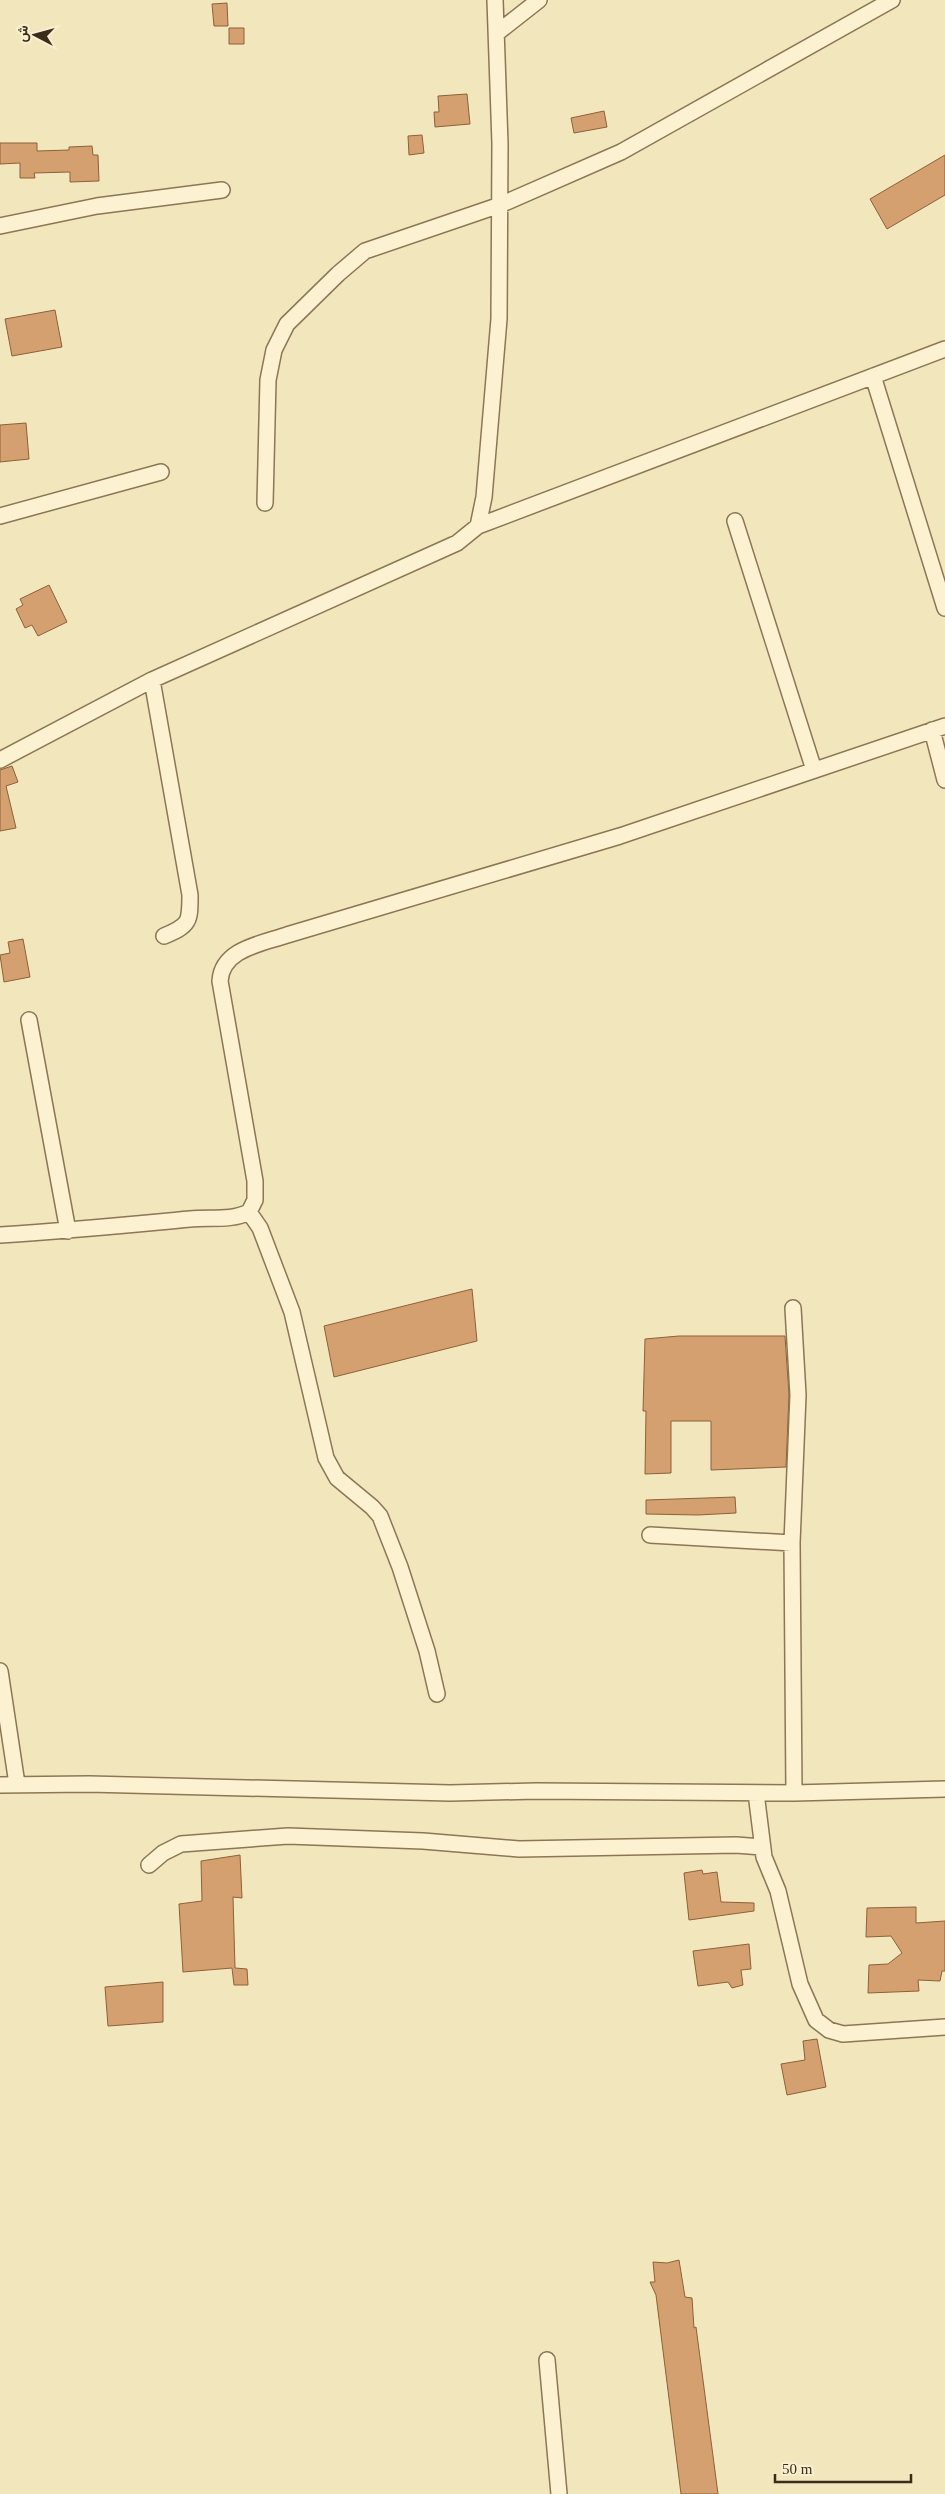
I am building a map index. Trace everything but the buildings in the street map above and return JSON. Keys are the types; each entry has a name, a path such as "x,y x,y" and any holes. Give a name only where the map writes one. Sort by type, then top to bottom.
{"street":[{"path":"478,526 484,505 499,319 500,205 495,0"},
{"path":"497,33 539,0"},
{"path":"265,503 268,380 274,350 287,324 338,274 365,251 500,205 621,152 892,0"},
{"path":"0,226 97,206 222,190"},
{"path":"0,760 152,680 291,616 440,552 467,536 478,526 945,349"},
{"path":"873,376 945,608"},
{"path":"0,516 161,472"},
{"path":"735,521 814,770"},
{"path":"152,680 190,895 189,921 182,929 164,936"},
{"path":"0,1235 68,1231 192,1218 237,1217 249,1212 255,1200 255,1181 220,981 221,970 233,954 287,935 620,836 939,728 945,780"},
{"path":"29,1020 68,1231"},
{"path":"249,1212 260,1228 292,1312 326,1458 337,1478 380,1516 400,1567 438,1694"},
{"path":"793,1308 798,1395 792,1543 794,1793"},
{"path":"650,1535 792,1543"},
{"path":"0,1671 17,1784"},
{"path":"0,1784 346,1792 794,1793 945,1789"},
{"path":"756,1793 762,1847 766,1864 782,1907 800,1984 816,2020 829,2030 843,2034 945,2027"},
{"path":"149,1865 162,1853 181,1844 288,1836 423,1841 519,1849 736,1844 762,1847"},
{"path":"547,2360 558,2494"}]}
